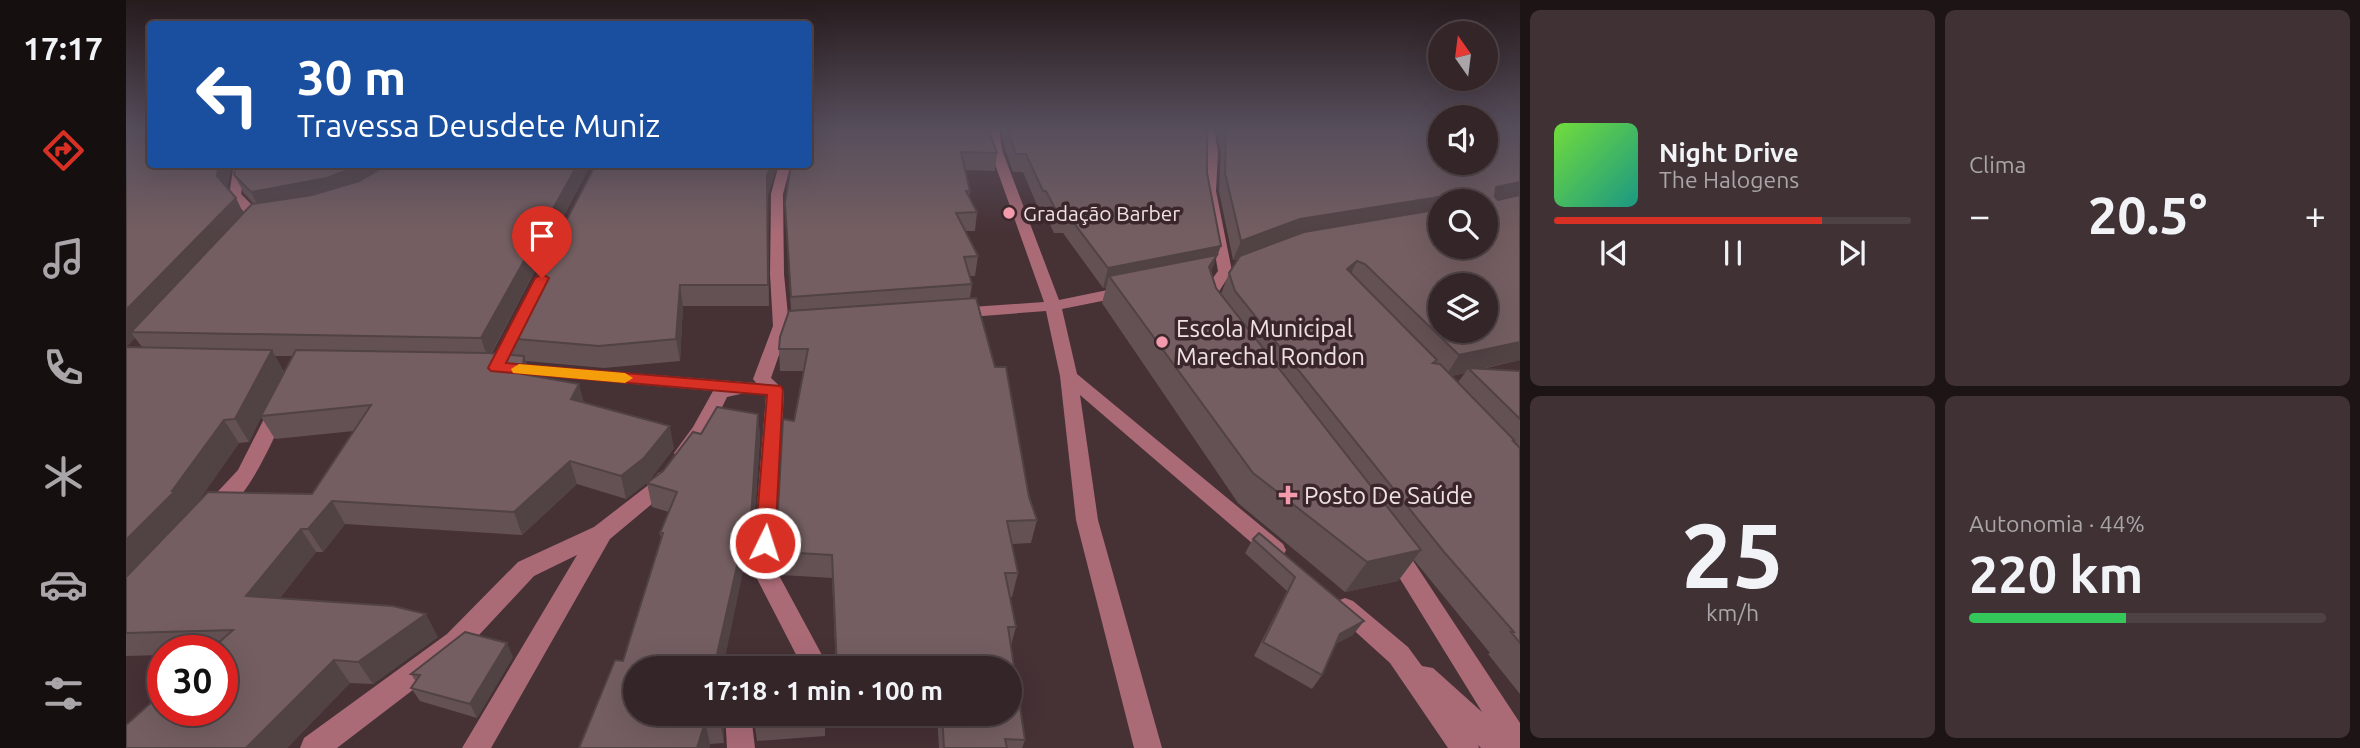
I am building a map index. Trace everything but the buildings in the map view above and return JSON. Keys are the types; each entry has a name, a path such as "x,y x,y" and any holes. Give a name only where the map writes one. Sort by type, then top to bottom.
{"street":[{"path":"1001,164 1053,306 1069,376 1087,520 1148,748"},
{"path":"1211,164 1210,191 1231,269"},
{"path":"239,168 236,195 251,222 274,217"},
{"path":"775,390 762,379 788,325 777,274 777,194 784,168"},
{"path":"1199,276 1231,269"},
{"path":"1224,324 1216,314 1210,293 1231,269"},
{"path":"944,314 1053,306 1146,287"},
{"path":"494,363 775,390"},
{"path":"1069,376 1293,565"},
{"path":"203,522 246,474 287,389"},
{"path":"314,748 456,642 526,569 602,533 658,488 701,430 721,392 775,390"},
{"path":"775,390 763,569 810,656"},
{"path":"476,748 602,533"},
{"path":"1384,538 1520,748"},
{"path":"1325,592 1502,748"},
{"path":"1399,655 1465,748"},
{"path":"739,726 741,748"}],"slow traffic":[{"path":"519,369 625,378"}],"place":[{"name":"Gradação Barber","path":"1009,213"},
{"name":"Escola Municipal Marechal Rondon","path":"1162,342"},
{"name":"Posto De Saúde","path":"1288,495"}],"route":[{"path":"542,278 496,368 775,390 765,543"}]}
